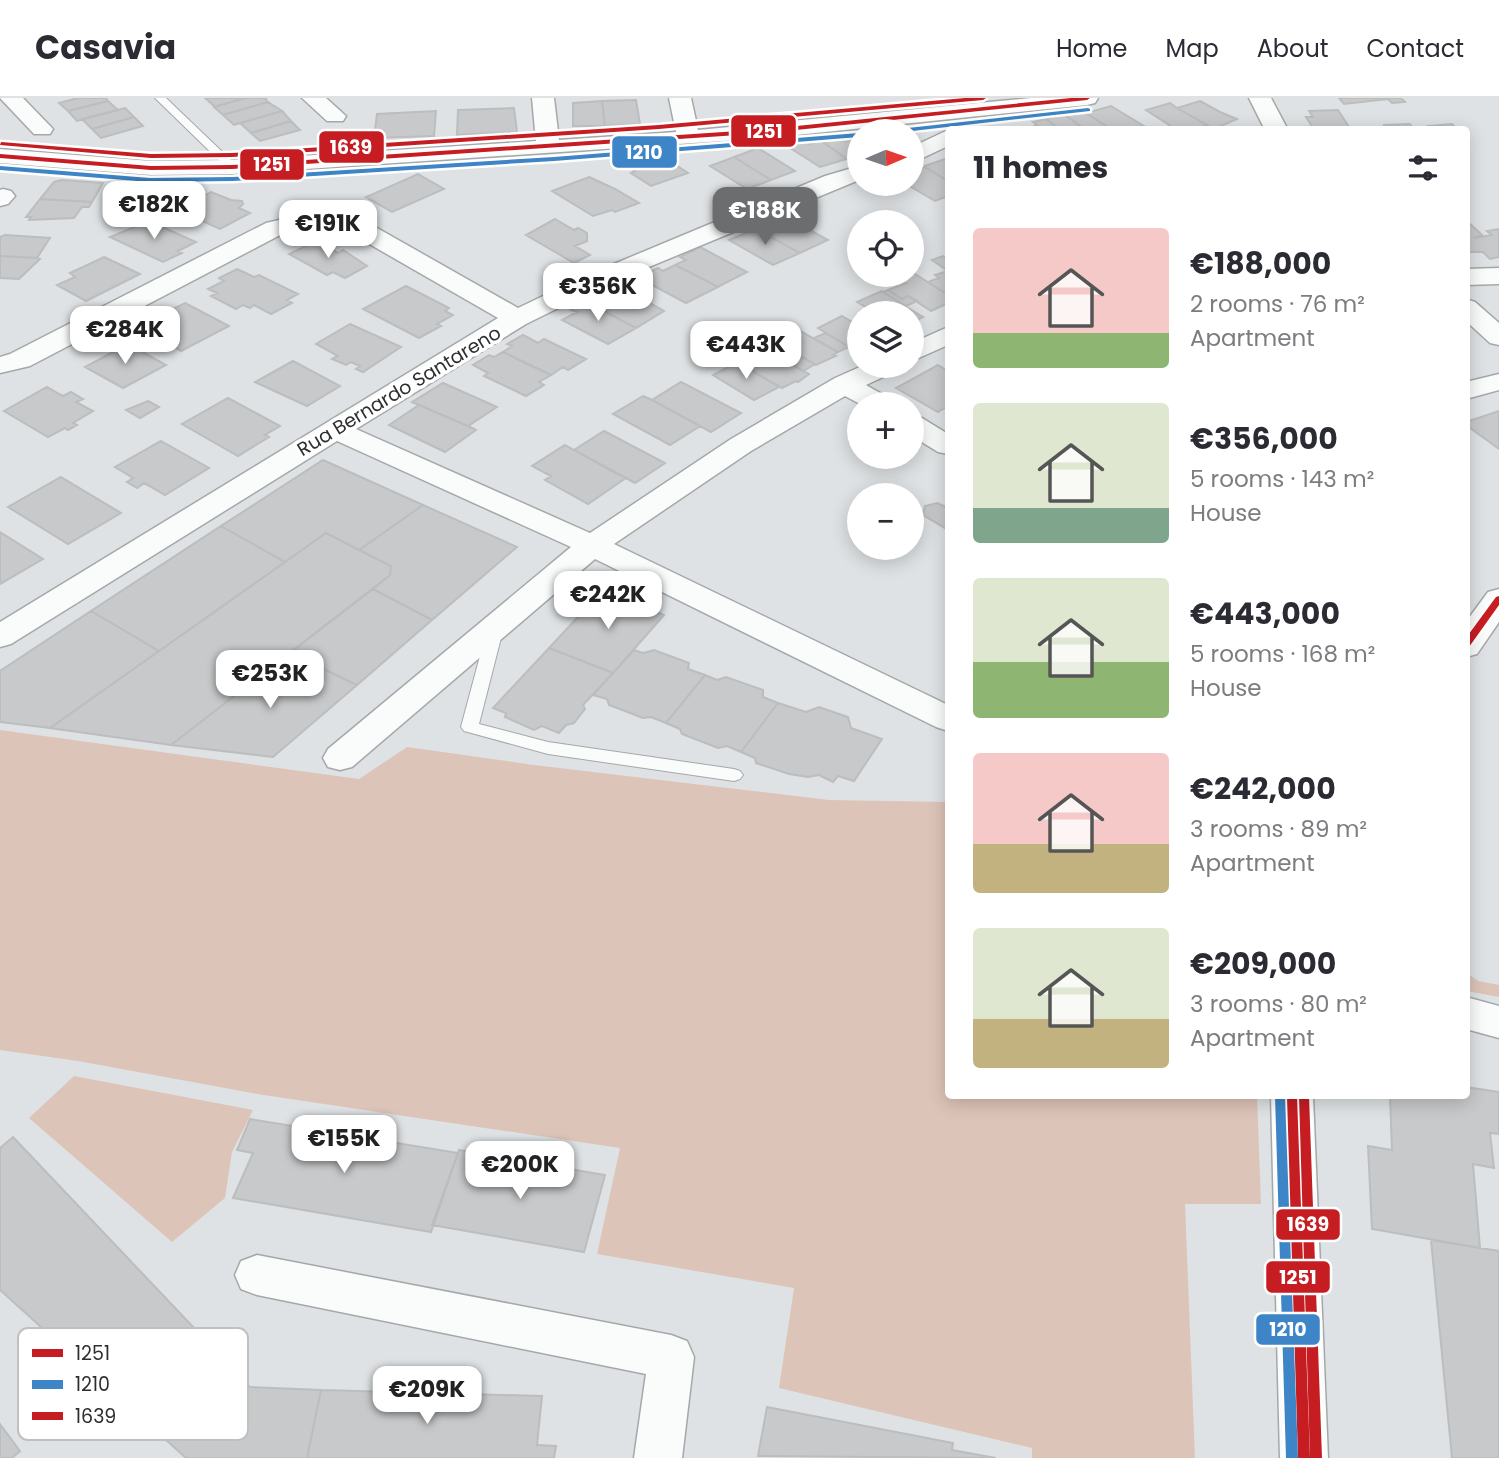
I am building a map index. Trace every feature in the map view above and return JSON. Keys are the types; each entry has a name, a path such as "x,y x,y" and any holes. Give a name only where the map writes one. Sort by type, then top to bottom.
{"street":[{"path":"10,98 43,129"},
{"path":"313,98 335,116"},
{"path":"543,98 548,147"},
{"path":"680,98 688,137"},
{"path":"0,156 151,168 232,167 956,122 1087,98"},
{"path":"1260,98 1274,126"},
{"path":"924,150 945,139"},
{"name":"Rua Bernardo Santareno","path":"0,636 517,318 594,281 847,178"},
{"path":"0,365 20,360 275,228 293,221 315,218 337,219 354,225 517,318"},
{"path":"1470,277 1499,276"},
{"path":"1470,311 1499,337"},
{"path":"924,347 945,336"},
{"path":"340,758 592,545 741,445 858,378"},
{"path":"1470,390 1499,382"},
{"path":"845,384 859,392"},
{"path":"335,430 592,545 945,714"},
{"path":"924,431 945,444"},
{"path":"1470,640 1499,599"},
{"path":"1470,1014 1499,1022"},
{"path":"1292,1099 1304,1458"},
{"path":"257,1275 671,1357 658,1458"}],"lane":[{"path":"160,98 232,167"},
{"path":"496,626 470,727 548,748 734,775"}],"shaded area":[{"path":"0,730 359,779 407,747 829,800 945,802 945,1099 1257,1099 1261,1204 1185,1204 1195,1458 1032,1458 1032,1448 779,1388 794,1288 597,1254 620,1148 257,1094 78,1061 0,1050"},
{"path":"1470,975 1478,981 1499,985 1499,997 1470,992"},
{"path":"74,1076 253,1110 232,1152 225,1198 172,1242 29,1118"}],"building":[{"path":"78,98 106,98 108,101 68,111 59,103"},
{"path":"205,98 245,98 215,107"},
{"path":"245,98 267,98 265,99 268,102 223,115 214,107"},
{"path":"1339,98 1401,98 1405,102 1392,103 1388,99 1344,104"},
{"path":"636,100 640,124 605,126 602,101"},
{"path":"108,101 118,110 77,121 68,111"},
{"path":"602,101 605,126 573,126 573,103"},
{"path":"1200,101 1237,119 1221,126 1209,126 1177,108"},
{"path":"268,102 282,111 234,125 223,115"},
{"path":"1170,103 1207,125 1171,126 1146,110"},
{"path":"1111,106 1144,126 1106,126 1086,113"},
{"path":"125,108 134,117 92,129 82,119"},
{"path":"514,108 517,132 457,135 458,110"},
{"path":"1338,110 1348,126 1312,126 1306,117 1313,117 1309,111"},
{"path":"282,111 291,121 251,133 240,123"},
{"path":"436,111 434,136 374,138 377,114"},
{"path":"1081,111 1106,126 1080,126 1065,115"},
{"path":"1065,115 1080,126 1056,126 1046,119"},
{"path":"134,117 143,126 101,138 92,129"},
{"path":"1046,119 1056,126 1034,126 1037,125 1033,122"},
{"path":"291,121 300,130 260,141 251,133"},
{"path":"1410,124 1411,126 1385,126"},
{"path":"839,138 847,141 847,159 824,143"},
{"path":"805,140 810,144 820,140 847,159 820,167 787,146"},
{"path":"758,148 795,171 771,180 734,157"},
{"path":"656,152 688,173 651,186 631,173 635,171 623,164"},
{"path":"734,157 771,180 747,189 710,166"},
{"path":"945,159 945,179 925,167"},
{"path":"924,167 945,179 945,197 935,201 924,195"},
{"path":"418,174 444,189 392,212 366,197"},
{"path":"589,177 639,203 615,212 612,210 593,216 552,191"},
{"path":"61,180 103,183 92,202 40,199 54,182"},
{"path":"211,192 231,200 242,201 243,204 239,208 250,213 220,229 177,210"},
{"path":"40,199 92,202 89,207 82,207 74,218 29,220 31,217 26,217"},
{"path":"784,216 828,240 800,253 756,229"},
{"path":"555,219 574,230 578,228 587,233 587,241 575,246 590,255 574,263 526,235"},
{"path":"149,221 196,242 178,251 182,253 163,262 110,237"},
{"path":"1470,224 1482,235 1474,238 1492,235 1487,231 1499,229 1499,257 1490,259 1483,252 1470,252"},
{"path":"756,229 800,253 773,265 729,240"},
{"path":"0,237 50,238 37,258 0,256"},
{"path":"316,241 338,253 343,250 367,266 345,278 333,272 327,275 289,254"},
{"path":"700,247 747,272 718,287 675,265 686,260 680,257"},
{"path":"0,256 40,259 19,279 0,278"},
{"path":"104,257 140,274 86,301 57,285 75,277 70,273"},
{"path":"945,257 945,269 932,260"},
{"path":"675,265 718,287 686,303 639,278 658,268 663,271"},
{"path":"237,269 254,277 259,275 298,294 287,300 292,303 271,314 254,305 250,308 243,305 236,309 211,296 217,293 208,289 224,281 219,278"},
{"path":"945,272 945,293 928,282 939,278 935,275"},
{"path":"924,280 945,293 945,304 931,311 924,306 924,301 916,301 908,296 902,299 888,290 896,287 924,287"},
{"path":"406,286 449,308 445,311 453,315 437,324 441,326 419,338 363,309"},
{"path":"621,290 664,311 636,328 586,302 600,293 608,297"},
{"path":"888,290 902,299 908,296 917,301 898,301 883,292"},
{"path":"882,291 898,301 859,301"},
{"path":"586,302 636,328 608,344 562,320 577,312 571,310"},
{"path":"185,303 229,326 181,351 139,325"},
{"path":"842,316 847,319 847,346 818,328"},
{"path":"350,324 401,347 363,372 356,369 360,366 351,362 346,365 332,359 338,356 316,344"},
{"path":"800,331 838,352 833,355 836,356 816,365 777,344"},
{"path":"825,333 847,348 838,352 814,338"},
{"path":"523,335 538,343 544,339 586,359 568,370 563,367 551,375 503,352 512,346 507,344"},
{"path":"128,344 166,365 123,388 85,367"},
{"path":"791,351 815,364 803,371 780,357"},
{"path":"503,352 551,375 539,382 544,385 526,396 484,376 488,373 473,365 489,355 494,357"},
{"path":"771,352 809,374 782,388 744,366"},
{"path":"293,361 340,386 307,406 255,382"},
{"path":"738,362 779,387 754,400 713,375"},
{"path":"938,365 945,369 945,408 938,412 924,404 924,392 903,392 896,388 914,378 924,378 924,373"},
{"path":"681,382 741,413 711,432 652,400"},
{"path":"443,383 497,407 468,426 412,402"},
{"path":"47,387 63,396 71,392 83,399 76,402 93,411 73,423 77,425 48,437 4,411"},
{"path":"643,396 700,426 670,445 613,414"},
{"path":"228,398 280,426 265,435 269,437 238,456 182,424"},
{"path":"148,401 159,407 140,418 126,410"},
{"path":"419,405 476,430 445,452 389,425"},
{"path":"1499,411 1499,449 1470,428 1470,421"},
{"path":"604,431 665,463 635,483 574,450"},
{"path":"161,441 209,468 165,495 144,483 137,488 127,482 133,478 115,467"},
{"path":"565,445 626,478 588,504 545,480 551,476 532,466"},
{"path":"323,460 423,505 359,550 326,533 285,562 221,526"},
{"path":"61,477 121,513 68,544 8,507"},
{"path":"937,503 945,507 945,528 924,516 925,506"},
{"path":"423,505 517,547 432,620 373,589 390,575 391,566 359,550"},
{"path":"221,526 285,562 159,651 91,611"},
{"path":"0,532 43,559 0,584"},
{"path":"326,533 391,566 390,575 171,745 50,728"},
{"path":"373,589 432,620 357,685 290,653"},
{"path":"602,591 614,595 621,593 648,603 648,608 664,615 613,673 549,648"},
{"path":"91,611 159,651 50,728 0,722 0,671"},
{"path":"549,648 613,673 583,705 585,709 574,723 566,725 559,733 542,726 534,730 505,717 506,713 493,708"},
{"path":"634,650 643,653 654,650 689,663 688,669 705,675 666,723 651,717 643,718 609,705 607,699 593,695"},
{"path":"290,653 357,685 273,757 171,745"},
{"path":"705,675 717,680 726,677 763,690 763,697 778,703 741,752 727,746 718,748 682,734 680,729 666,723"},
{"path":"778,703 806,712 819,707 848,717 851,728 882,739 854,781 838,776 833,782 819,775 808,777 789,774 756,763 755,758 741,752"},
{"path":"1470,1088 1499,1092 1499,1134 1490,1133 1494,1168 1473,1164 1480,1248 1372,1229 1368,1146 1392,1150 1390,1099 1470,1099"},
{"path":"250,1119 458,1153 431,1232 233,1198 253,1153 237,1150"},
{"path":"13,1137 194,1328 42,1328 0,1290 0,1148"},
{"path":"459,1150 605,1175 584,1252 432,1225"},
{"path":"1431,1240 1499,1251 1499,1458 1452,1458"},
{"path":"248,1385 321,1390 307,1458 186,1458 166,1440 248,1440"},
{"path":"321,1390 542,1396 537,1445 556,1446 554,1458 307,1458"},
{"path":"767,1407 953,1443 952,1450 996,1458 758,1456"},
{"path":"0,1424 20,1451 12,1458 0,1458"}],"transit line":[{"name":"1639","path":"1,144 151,156 232,155 659,127 983,98"},
{"name":"1251","path":"0,156 151,168 232,167 767,131 1087,98"},
{"name":"1210","path":"924,128 1088,110"},
{"name":"1210","path":"0,168 150,180 233,179 554,159 847,136"},
{"name":"1251","path":"1470,639 1499,599"},
{"name":"1210","path":"1280,1099 1292,1458"},
{"name":"1251","path":"1292,1099 1304,1458"},
{"name":"1639","path":"1304,1099 1316,1458"}]}
